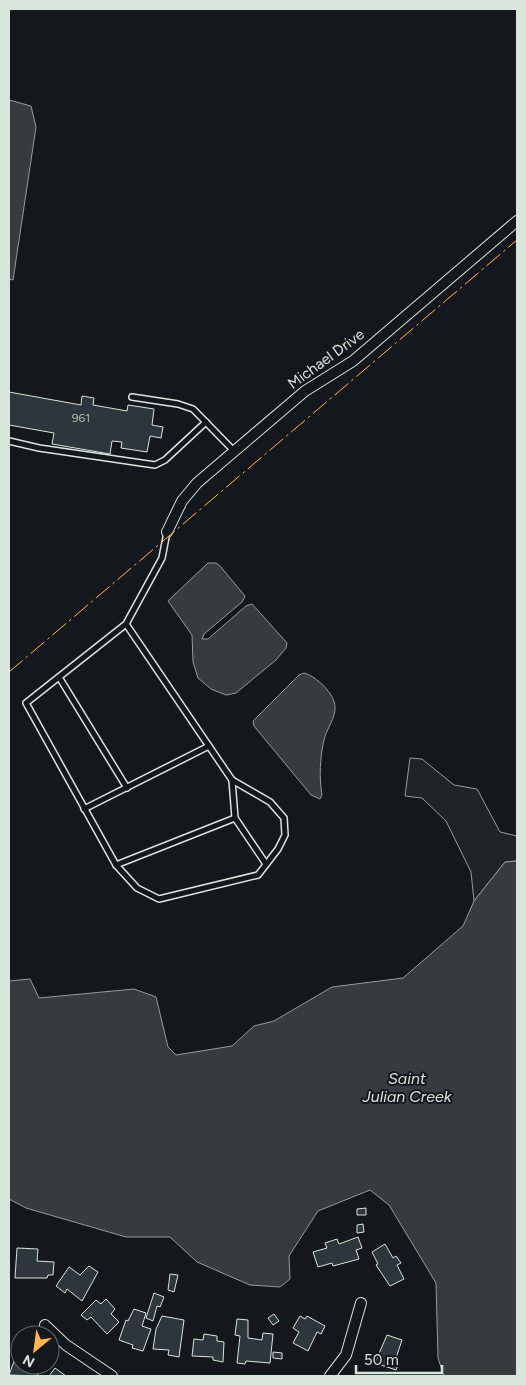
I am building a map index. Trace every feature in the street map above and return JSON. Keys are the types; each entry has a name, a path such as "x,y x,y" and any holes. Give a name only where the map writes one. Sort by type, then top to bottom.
{"street":[{"name":"Michael Drive","path":"167,532 182,501 198,484 305,391 360,355 517,221"},
{"path":"330,1376 346,1355 361,1303"},
{"path":"60,1339 112,1376"}],"lane":[{"path":"132,397 178,404 193,409 235,452"},
{"path":"9,440 38,448 155,464 165,460 206,422"},
{"path":"126,624 232,780 270,802 284,818 285,835 258,876 159,899 137,888 116,865 26,703 126,624 162,558 167,532"},
{"path":"59,677 127,788"},
{"path":"84,809 209,746"},
{"path":"232,780 235,818 266,864"},
{"path":"116,865 235,818"}],"shaded area":[{"path":"410,758 422,759 454,785 477,789 500,832 517,836 517,861 505,862 474,901 471,872 446,821 422,798 405,796"}],"water":[{"path":"9,100 31,106 36,127 13,280 9,279"},
{"path":"208,563 216,563 220,566 245,596 242,602 204,634 202,639 208,639 246,606 252,604 287,643 286,648 276,660 236,693 226,695 211,689 198,678 193,662 192,635 168,601"},
{"path":"304,673 324,686 332,697 335,707 323,746 320,775 322,795 320,799 311,795 254,726 253,721 299,675"},
{"name":"Saint Julian Creek","path":"517,861 517,1376 444,1376 438,1358 436,1283 389,1205 370,1190 318,1211 289,1256 290,1279 280,1287 250,1285 197,1262 170,1237 126,1237 26,1208 9,1199 9,981 30,979 39,998 134,989 156,997 168,1047 176,1055 232,1046 254,1026 274,1021 332,987 403,978 463,926 474,901 505,862"}],"building":[{"path":"9,392 81,405 82,396 94,398 93,405 127,411 128,405 154,409 152,425 163,427 161,438 150,436 147,452 121,448 122,442 112,441 110,454 52,444 54,433 9,425"},
{"path":"366,1208 366,1215 357,1215 357,1209"},
{"path":"363,1224 364,1232 357,1233 357,1225"},
{"path":"358,1237 362,1248 356,1250 359,1259 333,1266 332,1263 318,1267 313,1252 327,1248 325,1243 337,1239 339,1244"},
{"path":"385,1244 393,1258 396,1256 401,1263 397,1265 404,1279 390,1286 376,1265 378,1264 372,1252"},
{"path":"17,1248 38,1249 37,1261 54,1262 53,1275 48,1275 47,1278 15,1278"},
{"path":"89,1266 98,1272 82,1301 67,1289 65,1293 56,1286 69,1267 80,1275"},
{"path":"170,1274 178,1275 174,1292 168,1290"},
{"path":"154,1293 164,1297 160,1307 157,1306 153,1321 146,1318"},
{"path":"106,1299 115,1309 111,1314 119,1322 107,1334 91,1317 87,1320 81,1315 96,1300 101,1304"},
{"path":"134,1309 146,1313 142,1326 151,1329 143,1351 132,1348 133,1345 119,1340 126,1320 128,1321"},
{"path":"274,1314 279,1321 273,1325 268,1318"},
{"path":"162,1316 184,1320 179,1357 168,1355 169,1350 153,1349 156,1329"},
{"path":"300,1316 305,1319 307,1316 325,1326 321,1334 317,1332 308,1351 293,1343 299,1332 293,1328"},
{"path":"237,1319 248,1320 248,1338 262,1340 263,1333 273,1334 270,1363 246,1361 245,1364 237,1363 240,1336 235,1335"},
{"path":"204,1334 217,1336 217,1341 224,1342 223,1362 213,1360 213,1357 192,1356 194,1339 203,1340"},
{"path":"387,1335 402,1340 395,1361 399,1362 396,1370 375,1363"},
{"path":"273,1352 282,1353 282,1359 273,1358"},
{"path":"60,1372 66,1376 49,1376 60,1375"}],"power":[{"path":"9,672 517,240"}]}
